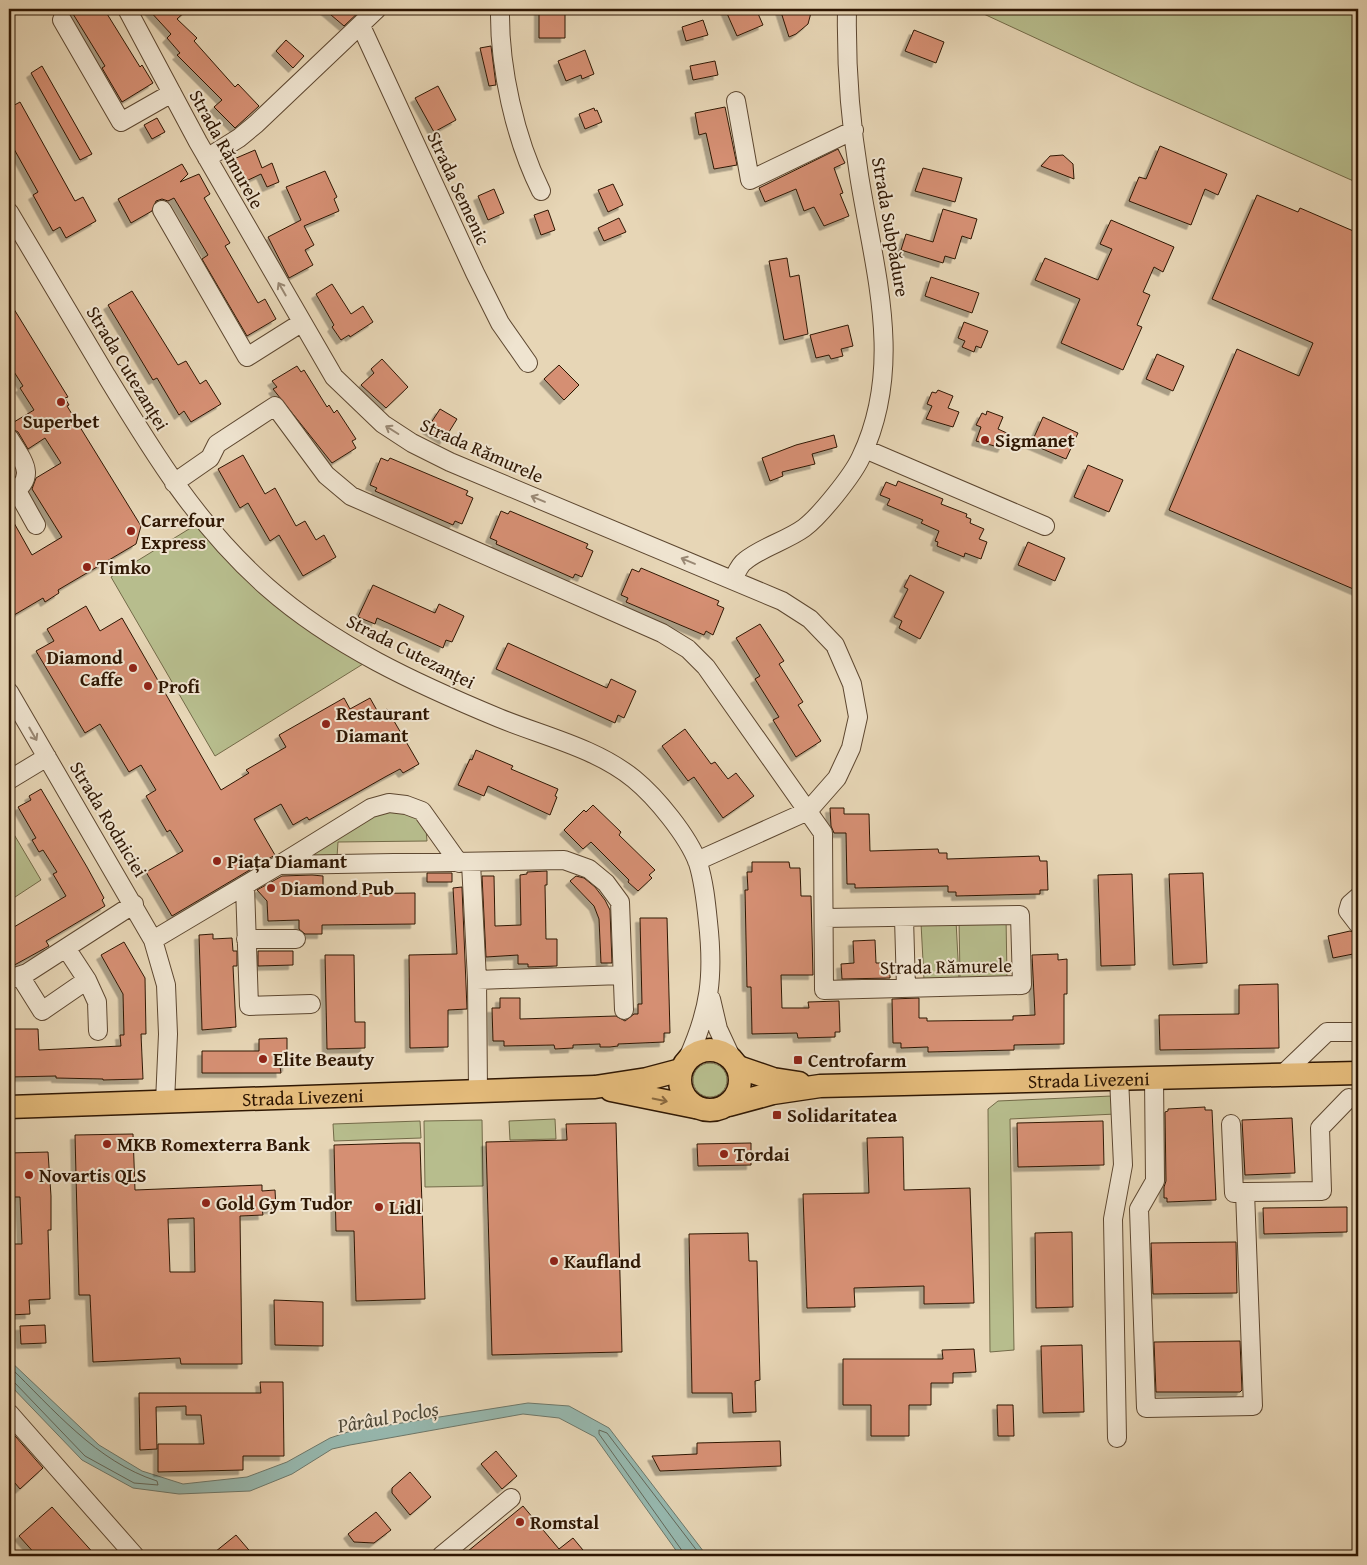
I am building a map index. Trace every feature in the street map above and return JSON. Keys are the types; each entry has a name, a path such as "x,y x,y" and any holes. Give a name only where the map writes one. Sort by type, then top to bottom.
{"main road":[{"path":"708,1050 720,1051 734,1062 741,1077 740,1088 729,1105 718,1110 706,1111 695,1107 686,1099 681,1090 684,1065 697,1053 708,1050"},
{"name":"Strada Livezeni","path":"734,1062 773,1078 820,1086"},
{"name":"Strada Livezeni","path":"9,1107 595,1087 646,1079 684,1065"},
{"name":"Strada Livezeni","path":"729,1105 773,1093 820,1086 1358,1073"},
{"name":"Strada Livezeni","path":"595,1087 695,1107"}],"street":[{"name":"Strada Rămurele","path":"128,9 207,158 334,377 383,424 412,443 450,462 782,601 810,618 835,645 852,684 858,717 852,748 837,778 808,811 697,861"},
{"path":"207,158 239,138 256,124 377,9"},
{"path":"500,9 502,54 517,126 541,191"},
{"name":"Strada Subpădure","path":"733,580 744,561 805,527 824,509 855,467 864,449 880,403 885,334 875,258 859,174 849,91 847,9"},
{"path":"62,20 121,122 172,93"},
{"name":"Strada Semenic","path":"361,26 475,273 500,323 528,363"},
{"path":"736,102 750,180 854,130"},
{"path":"162,210 247,357 301,323"},
{"name":"Strada Cutezanței","path":"11,221 174,483 202,521 268,588 338,640 371,659 499,718 613,765 635,780 657,803 678,829 697,861 706,897 710,994 718,1029 734,1062"},
{"name":"Strada Rămurele","path":"174,483 210,458 217,444 275,406 326,475 351,496 662,632 688,649 706,668 824,833 824,918 824,990 1022,985 1020,915 824,918"},
{"path":"9,438 25,464 28,474 24,483 13,494 36,525"},
{"path":"864,449 1045,526"},
{"name":"Strada Rodniciei","path":"9,692 154,940 166,985 168,1034 165,1102"},
{"name":"Strada Rodniciei","path":"9,780 47,756"},
{"path":"154,940 371,808 389,803 406,805 422,811 465,863 477,980 478,1091"},
{"path":"279,865 564,860 589,869 606,883 620,902 624,1010"},
{"path":"245,886 249,1006 311,1004"},
{"path":"1358,897 1350,904 1348,912 1358,924"},
{"name":"Strada Rodniciei","path":"87,980 42,1011 15,977 66,948 134,904"},
{"path":"904,918 906,988"},
{"path":"246,939 296,939"},
{"path":"66,948 87,980 97,1002 98,1031"},
{"path":"477,980 622,975"},
{"name":"Strada Cutezanței","path":"684,1065 702,1030 710,994"},
{"path":"1282,1075 1327,1032 1358,1032"},
{"path":"1154,1077 1155,1182 1139,1209 1146,1408 1253,1406 1245,1192"},
{"path":"1117,1438 1113,1219 1123,1165 1120,1078"},
{"path":"1231,1124 1234,1193 1322,1191 1320,1128 1349,1098"},
{"path":"9,1412 135,1556"},
{"path":"441,1556 511,1498"}],"green space":[{"path":"973,9 1358,9 1358,183 1137,85"},
{"path":"202,521 221,542 371,659 215,756 111,577"},
{"path":"390,809 419,817 426,829 427,841 338,842 337,857 302,857 375,813"},
{"path":"9,826 41,880 9,901"},
{"path":"1006,917 1007,977 960,978 959,918"},
{"path":"956,921 959,978 924,980 921,923"},
{"path":"710,1063 722,1068 727,1080 722,1092 710,1097 698,1092 693,1080 698,1068"},
{"path":"1112,1096 1116,1114 1010,1119 1014,1350 990,1352 988,1109 998,1101"},
{"path":"555,1119 556,1139 510,1140 509,1121"},
{"path":"482,1120 483,1186 425,1187 424,1121"},
{"path":"420,1121 421,1138 334,1141 333,1124"}],"water":[{"path":"9,1360 99,1445 142,1471 183,1484 247,1477 287,1462 330,1438 351,1431 528,1403 569,1406 609,1428 707,1556 680,1556 595,1437 559,1418 523,1414 350,1445 332,1449 292,1474 250,1491 179,1494 133,1488 82,1460 9,1384"}],"building":[{"path":"70,9 104,9 140,67 142,65 153,83 122,102 102,68 105,66"},
{"path":"148,9 188,9 177,19 197,38 194,41 235,87 238,84 259,106 235,128 214,107 222,100 177,55 180,53 167,38 171,34"},
{"path":"324,9 362,9 344,26"},
{"path":"539,9 565,9 565,38 539,38"},
{"path":"725,9 756,9 763,25 737,36"},
{"path":"780,9 812,9 808,24 789,37"},
{"path":"703,20 708,35 686,41 682,27"},
{"path":"914,30 944,42 936,63 905,51"},
{"path":"286,40 304,56 293,68 276,51"},
{"path":"491,46 496,85 489,86 480,48"},
{"path":"585,50 594,74 582,79 581,75 566,81 558,61"},
{"path":"715,61 718,75 693,80 690,66"},
{"path":"42,66 92,154 80,160 31,73"},
{"path":"438,86 456,120 434,132 415,98"},
{"path":"20,102 75,201 83,197 96,221 66,238 60,227 53,231 33,195 38,192 9,140 9,108"},
{"path":"725,107 737,165 714,169 706,133 699,135 695,113"},
{"path":"594,108 595,111 597,110 602,122 585,129 579,114"},
{"path":"157,118 165,132 152,139 144,125"},
{"path":"1160,146 1227,174 1218,195 1205,189 1191,225 1129,201 1139,177 1146,179"},
{"path":"838,149 845,163 834,168 843,193 840,194 849,216 824,226 814,207 804,211 796,189 765,202 759,188"},
{"path":"255,150 262,168 272,163 279,182 267,187 261,174 244,182 234,159"},
{"path":"1063,155 1073,164 1074,179 1041,166 1050,156"},
{"path":"182,164 188,174 180,182 199,174 210,194 204,198 230,243 225,246 258,303 265,299 276,319 247,336 202,259 208,255 174,198 168,201 162,199 156,201 152,211 131,223 118,199"},
{"path":"923,168 962,178 955,202 915,191"},
{"path":"325,171 337,197 334,199 339,211 304,226 314,245 305,250 313,265 289,278 268,237 301,220 286,187"},
{"path":"613,184 623,205 608,212 598,190"},
{"path":"494,189 504,213 488,220 478,196"},
{"path":"1257,195 1298,212 1300,208 1358,233 1358,591 1169,510 1237,349 1299,376 1313,343 1212,299"},
{"path":"943,209 977,219 971,239 962,236 955,259 945,256 943,263 901,250 906,234 933,242"},
{"path":"548,210 555,230 541,235 534,215"},
{"path":"619,218 626,232 604,241 598,228"},
{"path":"1111,220 1174,247 1163,272 1154,267 1143,292 1150,295 1137,325 1142,327 1123,370 1061,343 1080,299 1035,280 1045,258 1098,280 1112,249 1100,244"},
{"path":"787,258 790,277 799,275 808,334 784,340 769,261"},
{"path":"931,277 979,293 972,313 925,296"},
{"path":"332,284 351,314 363,306 373,322 350,337 349,335 341,340 332,327 334,325 316,294"},
{"path":"132,291 178,365 186,361 200,384 206,380 221,404 191,422 184,411 179,415 157,378 153,380 108,305"},
{"path":"9,301 68,397 65,398 69,405 67,406 141,526 136,544 58,590 59,593 45,602 43,598 9,618 9,514 32,555 62,537 32,489 36,478 61,463 45,438 28,449 18,432 9,427 9,425 34,410 20,388 23,386 9,364"},
{"path":"964,322 988,331 981,348 976,346 974,352 962,347 965,341 958,338"},
{"path":"848,325 853,346 841,349 843,356 831,359 829,355 816,358 810,335"},
{"path":"1157,354 1184,366 1173,391 1146,379"},
{"path":"382,359 408,387 386,408 361,385 374,373 371,369"},
{"path":"559,365 579,385 564,400 544,379"},
{"path":"297,366 301,372 304,370 327,407 329,405 334,413 337,410 356,439 352,441 356,448 332,463 273,389 277,387 272,381"},
{"path":"938,390 953,396 948,408 959,412 953,427 926,419 932,406 927,404 932,392 936,393"},
{"path":"440,409 457,419 444,440 427,429"},
{"path":"987,411 1003,417 998,429 1009,434 1002,448 976,441 981,427 976,425 982,413 986,415"},
{"path":"1043,417 1078,433 1066,459 1031,444"},
{"path":"834,435 837,447 812,454 815,464 782,472 783,476 770,481 762,458 796,445"},
{"path":"243,455 265,494 275,488 296,526 305,521 316,540 324,535 336,557 303,576 279,535 270,541 248,503 240,508 218,469"},
{"path":"381,458 388,461 390,458 468,491 466,495 473,498 462,524 455,521 453,525 375,491 377,488 370,485"},
{"path":"1088,465 1123,480 1109,512 1074,497"},
{"path":"898,481 943,499 941,504 967,514 966,517 971,519 970,523 984,529 979,539 987,542 981,559 965,553 964,557 937,546 938,542 935,541 939,531 921,523 923,520 887,505 890,499 880,495 886,482 896,486"},
{"path":"501,511 508,514 510,511 588,544 586,548 593,551 582,577 575,574 573,578 496,544 497,541 490,538"},
{"path":"1028,542 1065,558 1055,581 1018,565"},
{"path":"641,568 719,601 717,605 724,608 713,635 706,631 704,635 626,602 628,598 621,595 632,569 639,572"},
{"path":"910,575 944,592 920,639 899,628 902,621 894,617 908,589 904,587"},
{"path":"373,585 435,613 439,604 464,616 452,642 446,640 443,648 377,618 375,624 358,617"},
{"path":"86,606 100,631 122,618 221,790 249,773 246,770 286,747 279,735 344,698 350,709 370,698 379,714 387,709 419,764 403,773 400,769 309,820 307,817 293,825 281,804 254,819 275,855 172,916 146,872 183,851 170,830 167,832 146,796 156,790 141,765 129,772 100,724 85,733 36,651 54,641 47,629"},
{"path":"760,624 784,661 779,664 803,702 798,705 821,741 796,757 773,720 779,717 755,679 760,676 736,638"},
{"path":"508,643 607,688 611,679 636,691 624,718 618,715 615,723 496,669"},
{"path":"685,729 711,764 715,762 728,779 736,773 754,796 723,818 694,777 688,781 662,746"},
{"path":"476,750 513,766 511,769 558,789 550,815 488,786 484,796 458,785"},
{"path":"41,789 104,898 102,900 105,906 46,941 49,946 9,968 9,930 66,896 53,874 57,872 43,850 39,852 32,840 36,838 18,807 31,800 29,796"},
{"path":"593,805 621,832 619,835 655,870 649,875 652,878 638,891 591,842 583,849 564,830 584,810 586,812"},
{"path":"830,808 844,808 844,814 869,814 870,851 938,849 939,853 947,853 947,859 1039,856 1040,861 1047,861 1048,890 1040,890 1040,894 956,896 956,892 948,892 948,886 855,888 855,884 847,884 846,833 834,833 831,826"},
{"path":"752,862 789,862 790,868 800,868 801,896 811,896 813,975 781,975 782,1008 809,1008 808,1002 839,1001 840,1032 835,1032 835,1037 798,1038 797,1033 752,1034 751,987 747,987 745,890 748,890 747,872 752,872"},
{"path":"547,871 547,885 545,885 546,939 557,939 557,966 528,967 528,964 518,964 518,955 486,957 482,876 494,876 495,926 521,925 520,875 527,874 527,872"},
{"path":"427,873 452,873 452,882 427,882"},
{"path":"1203,873 1207,963 1173,965 1169,874"},
{"path":"1132,874 1135,965 1101,966 1098,875"},
{"path":"282,876 323,876 323,894 415,893 415,924 322,925 322,934 305,934 299,929 299,920 268,921 267,901 257,890"},
{"path":"576,876 584,878 595,887 610,910 612,963 601,963 599,919 594,906 570,881"},
{"path":"462,887 467,1009 448,1010 448,1047 410,1048 409,955 457,954 453,888"},
{"path":"640,918 667,918 670,1033 664,1033 664,1042 618,1044 618,1046 610,1047 600,1047 600,1044 573,1045 573,1048 555,1049 554,1045 504,1046 504,1041 493,1041 492,1008 500,1008 500,998 520,998 520,1019 616,1016 625,1021 634,1014 638,1014 638,1004 642,1004"},
{"path":"1350,931 1358,934 1358,953 1333,958 1328,936"},
{"path":"213,934 213,939 232,938 233,951 237,951 237,966 233,966 236,1027 202,1030 199,935"},
{"path":"875,940 876,963 890,963 890,978 842,979 841,964 854,963 853,941"},
{"path":"124,942 145,978 146,1034 141,1034 143,1079 103,1080 56,1078 56,1076 10,1077 9,1029 38,1029 39,1050 121,1046 120,1035 124,1035 123,994 101,955"},
{"path":"258,951 293,951 293,965 258,966"},
{"path":"1058,954 1058,960 1067,959 1067,994 1064,994 1064,1044 1014,1045 1014,1050 928,1052 928,1047 901,1048 901,1043 893,1043 892,999 919,998 919,1018 927,1018 927,1021 1013,1020 1013,1016 1035,1015 1032,955"},
{"path":"325,955 354,955 355,1022 365,1022 365,1048 327,1049"},
{"path":"1278,984 1279,1048 1160,1050 1159,1015 1239,1014 1239,985"},
{"path":"287,1038 287,1067 280,1067 281,1073 202,1073 202,1051 259,1051 259,1039"},
{"path":"1205,1107 1205,1110 1212,1110 1216,1200 1167,1202 1167,1198 1164,1198 1166,1181 1165,1112 1168,1109"},
{"path":"1292,1118 1295,1173 1245,1175 1242,1120"},
{"path":"1103,1121 1104,1165 1018,1167 1017,1123"},
{"name":"Kaufland","path":"616,1123 622,1352 492,1355 486,1142 567,1140 566,1124"},
{"path":"133,1134 135,1190 262,1185 262,1191 275,1190 276,1209 262,1209 263,1215 240,1216 242,1364 181,1364 180,1358 93,1362 90,1295 79,1295 75,1135","holes":["194,1218 195,1272 170,1272 168,1219"]},
{"path":"903,1137 904,1190 970,1188 974,1303 924,1304 924,1286 854,1288 855,1307 807,1308 803,1194 869,1193 867,1138"},
{"name":"Lidl","path":"420,1143 425,1299 356,1301 354,1231 336,1231 334,1145"},
{"name":"Tordai","path":"751,1143 751,1165 698,1166 697,1144"},
{"path":"48,1152 51,1196 51,1230 48,1230 50,1299 29,1300 30,1314 9,1315 9,1244 22,1244 20,1197 9,1197 9,1153"},
{"path":"1347,1207 1347,1232 1264,1234 1263,1208"},
{"path":"1072,1232 1073,1307 1036,1308 1035,1233"},
{"path":"748,1233 749,1261 757,1261 760,1380 755,1381 756,1412 733,1413 732,1393 692,1393 689,1234"},
{"path":"1236,1242 1237,1293 1153,1294 1151,1243"},
{"path":"274,1300 323,1302 323,1346 275,1345"},
{"path":"45,1325 46,1343 21,1344 20,1326"},
{"path":"1240,1341 1242,1390 1240,1392 1156,1392 1154,1342"},
{"path":"1082,1345 1084,1412 1043,1413 1041,1346"},
{"path":"974,1349 976,1372 953,1373 953,1383 931,1383 931,1405 909,1405 909,1436 871,1436 871,1405 843,1405 843,1359 943,1359 942,1350"},
{"path":"260,1382 283,1382 284,1456 243,1456 243,1470 158,1472 158,1444 204,1444 201,1415 186,1415 186,1406 156,1407 157,1449 140,1450 139,1393 261,1393"},
{"path":"997,1405 1013,1405 1014,1436 998,1436"},
{"path":"9,1429 43,1468 20,1489 9,1476"},
{"path":"780,1441 781,1466 660,1471 652,1456 697,1454 697,1443"},
{"path":"496,1451 517,1476 502,1489 481,1464"},
{"path":"410,1472 431,1497 410,1515 392,1493 392,1488"},
{"name":"Romstal","path":"523,1506 559,1549 573,1538 588,1556 462,1556"},
{"path":"52,1507 96,1556 37,1556 19,1536"},
{"path":"376,1512 391,1530 374,1543 354,1542 348,1534"},
{"path":"236,1535 254,1556 210,1556"}],"place":[{"name":"Superbet","path":"61,402"},
{"name":"Sigmanet","path":"985,440"},
{"name":"Carrefour Express","path":"131,531"},
{"name":"Timko","path":"87,567"},
{"name":"Diamond Caffe","path":"133,668"},
{"name":"Profi","path":"148,686"},
{"name":"Restaurant Diamant","path":"326,724"},
{"name":"Piața Diamant","path":"217,861"},
{"name":"Diamond Pub","path":"271,888"},
{"name":"Elite Beauty","path":"263,1059"},
{"name":"Centrofarm","path":"798,1060"},
{"name":"Solidaritatea","path":"777,1115"},
{"name":"MKB Romexterra Bank","path":"107,1144"},
{"name":"Tordai","path":"724,1154"},
{"name":"Novartis QLS","path":"29,1175"},
{"name":"Gold Gym Tudor","path":"206,1203"},
{"name":"Lidl","path":"379,1207"},
{"name":"Kaufland","path":"554,1261"},
{"name":"Romstal","path":"520,1522"}],"water label":[{"name":"Pârâul Pocloș","path":"388,1417"}]}
